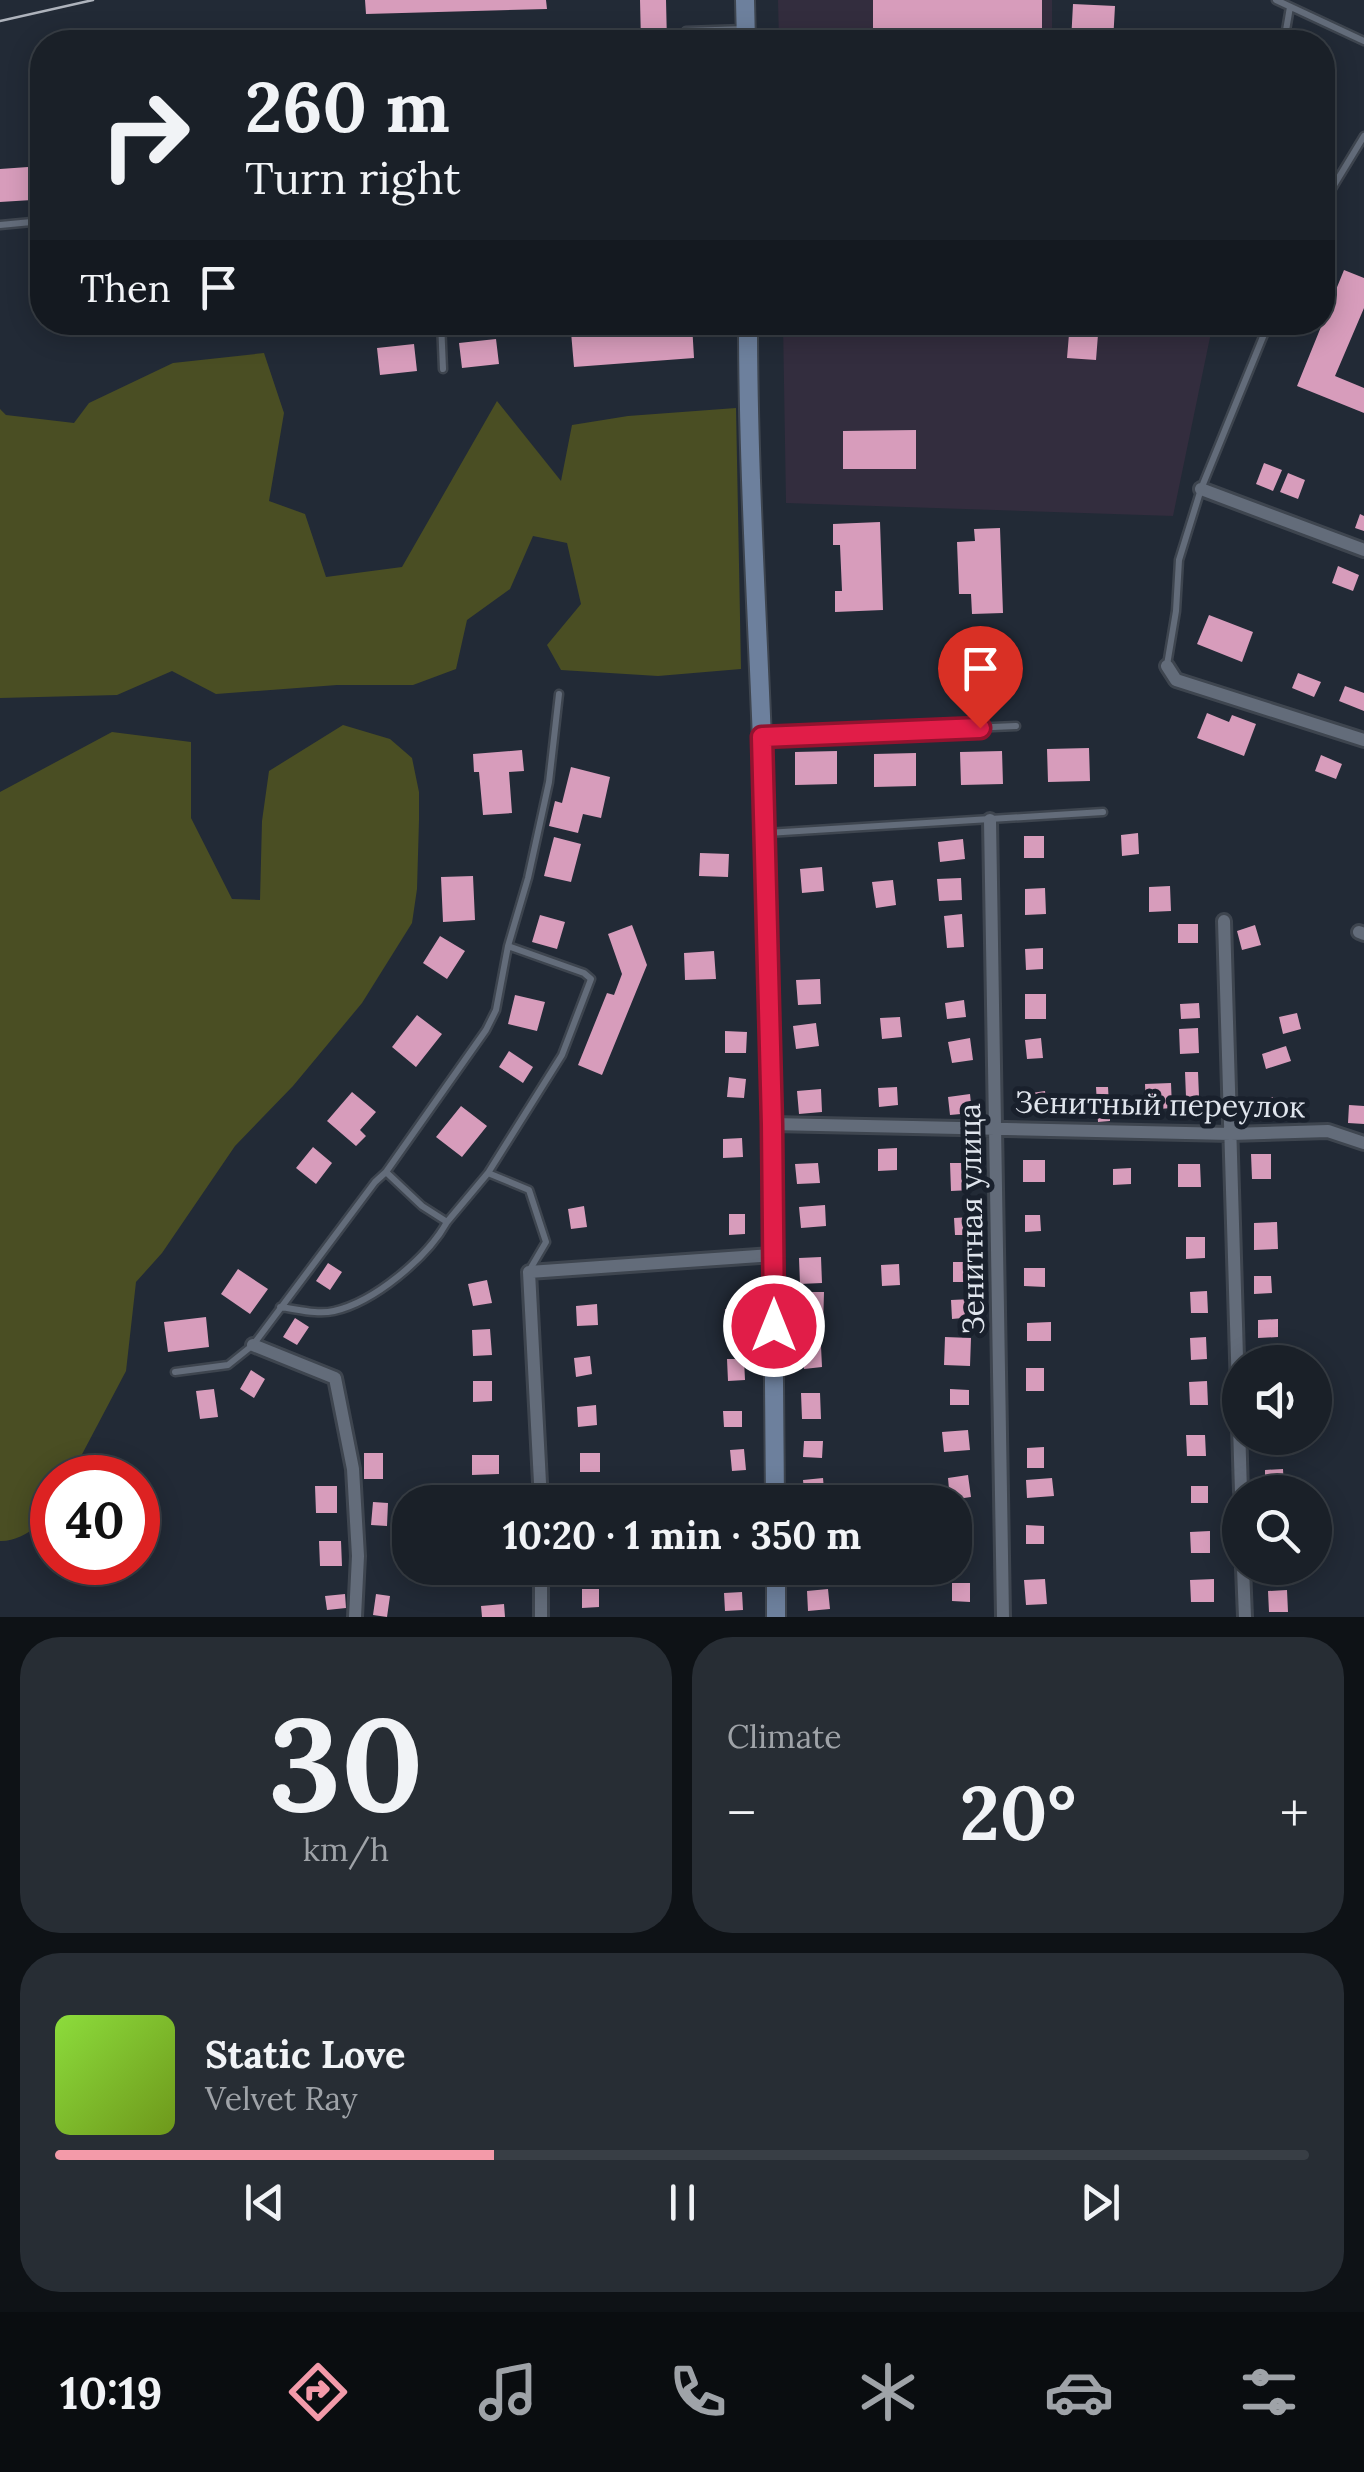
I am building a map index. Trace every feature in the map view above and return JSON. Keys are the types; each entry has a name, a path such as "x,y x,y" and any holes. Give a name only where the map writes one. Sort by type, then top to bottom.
{"street":[{"path":"745,0 746,30"},
{"path":"748,335 751,508 766,834 775,1485"},
{"path":"1201,489 1364,550"},
{"path":"1167,666 1176,680 1364,740"},
{"name":"Зенитная улица","path":"990,820 1003,1617"},
{"path":"1224,921 1242,1475"},
{"name":"Зенитный переулок","path":"772,1124 1232,1134 1328,1131 1364,1143"},
{"path":"540,1485 528,1272 773,1254"},
{"path":"252,1345 336,1378 352,1469 358,1556 355,1617"},
{"path":"541,1585 541,1617"},
{"path":"776,1585 776,1617"},
{"path":"1244,1585 1245,1617"}],"lane":[{"path":"1276,0 1364,41"},
{"path":"1286,30 1290,8"},
{"path":"1335,183 1364,136"},
{"path":"0,225 30,223"},
{"path":"442,335 443,369"},
{"path":"1167,666 1179,560 1201,489 1265,335"},
{"path":"174,1372 228,1365 252,1345 374,1182 386,1172 486,1030 496,1010 549,782 559,694"},
{"path":"762,737 1016,726"},
{"path":"766,834 1103,812"},
{"path":"280,1307 332,1312 368,1300 436,1241 488,1173 562,1054 592,979 508,946"},
{"path":"386,1172 422,1206 447,1222"},
{"path":"488,1173 529,1190 546,1242 528,1272"}],"shaded area":[{"path":"778,0 1052,0 1052,30 779,30"},
{"path":"783,335 1211,335 1173,516 786,503"}],"green space":[{"path":"264,353 284,413 269,501 305,514 326,577 402,567 497,401 561,481 572,425 628,416 736,408 741,669 658,676 561,670 547,645 581,604 567,543 533,536 510,589 467,620 456,669 413,685 337,685 216,694 172,671 117,695 0,698 0,409 6,415 74,423 89,403 173,363"},
{"path":"343,725 390,739 412,758 419,792 419,820 412,923 362,1003 293,1086 235,1146 162,1253 136,1282 126,1371 82,1455 30,1455 30,1531 0,1541 0,792 112,732 191,742 191,818 232,899 260,900 262,821 269,771"}],"building":[{"path":"365,0 546,0 547,9 366,14"},
{"path":"640,0 666,0 667,30 641,30"},
{"path":"873,0 1042,0 1042,30 873,30"},
{"path":"1073,4 1115,6 1114,30 1072,30"},
{"path":"30,167 30,200 0,202 0,169"},
{"path":"1344,270 1364,278 1364,308 1335,376 1364,388 1364,413 1297,386 1318,335 1335,335 1335,292"},
{"path":"571,335 693,335 694,358 574,367"},
{"path":"1069,335 1098,335 1096,360 1067,358"},
{"path":"496,339 499,364 462,368 459,343"},
{"path":"414,344 417,371 380,375 377,348"},
{"path":"916,430 916,469 843,469 843,431"},
{"path":"1264,463 1282,470 1273,491 1256,484"},
{"path":"1288,473 1305,480 1298,499 1280,492"},
{"path":"1360,514 1364,516 1364,531 1355,528"},
{"path":"880,522 883,610 835,612 835,591 842,591 840,545 833,545 833,524"},
{"path":"1000,528 1003,613 972,614 971,594 959,594 957,542 975,541 974,529"},
{"path":"1338,566 1359,575 1353,591 1332,583"},
{"path":"1209,615 1253,632 1242,662 1197,644"},
{"path":"1298,673 1321,682 1314,697 1292,688"},
{"path":"1345,686 1364,693 1364,711 1339,701"},
{"path":"1207,713 1229,722 1232,715 1256,724 1244,756 1197,738"},
{"path":"1089,748 1090,781 1048,782 1047,749"},
{"path":"522,750 524,771 509,772 512,813 483,815 479,772 474,772 473,754"},
{"path":"837,751 837,784 795,785 795,752"},
{"path":"1002,751 1003,784 961,785 960,752"},
{"path":"916,753 916,786 874,787 874,754"},
{"path":"1321,755 1342,764 1336,779 1315,771"},
{"path":"571,767 610,777 601,818 583,814 578,833 549,826 555,801 562,803"},
{"path":"1138,833 1139,854 1122,856 1121,835"},
{"path":"1024,836 1044,836 1044,858 1024,858"},
{"path":"554,837 581,844 571,882 544,876"},
{"path":"963,839 965,859 940,862 938,842"},
{"path":"700,853 729,854 728,877 699,876"},
{"path":"822,867 824,891 802,893 800,869"},
{"path":"473,876 475,920 443,922 441,877"},
{"path":"961,878 962,900 939,901 937,879"},
{"path":"893,880 896,905 876,908 872,882"},
{"path":"1170,886 1171,911 1149,912 1149,887"},
{"path":"1045,888 1046,914 1025,915 1025,889"},
{"path":"962,914 964,947 947,948 944,916"},
{"path":"540,915 565,922 557,949 532,942"},
{"path":"1178,924 1198,924 1198,943 1178,943"},
{"path":"632,925 647,965 602,1075 578,1065 607,993 614,995 622,974 608,934"},
{"path":"1255,925 1261,945 1242,950 1237,931"},
{"path":"440,936 465,951 447,979 423,963"},
{"path":"1043,948 1043,969 1026,970 1025,949"},
{"path":"714,951 716,979 685,980 684,953"},
{"path":"820,979 821,1004 798,1005 796,980"},
{"path":"1025,994 1046,994 1046,1019 1025,1019"},
{"path":"515,995 545,1002 537,1031 508,1024"},
{"path":"964,1000 966,1017 947,1019 945,1003"},
{"path":"1199,1003 1200,1018 1181,1019 1180,1004"},
{"path":"1297,1013 1301,1029 1283,1034 1279,1017"},
{"path":"417,1015 442,1034 416,1067 392,1047"},
{"path":"900,1017 902,1037 882,1039 880,1018"},
{"path":"816,1023 819,1046 796,1049 793,1026"},
{"path":"1198,1028 1199,1053 1180,1054 1179,1029"},
{"path":"725,1031 747,1032 746,1053 725,1053"},
{"path":"970,1038 973,1060 952,1063 948,1042"},
{"path":"1041,1038 1043,1058 1027,1059 1025,1040"},
{"path":"1286,1046 1291,1061 1266,1069 1262,1054"},
{"path":"509,1051 533,1067 523,1083 499,1067"},
{"path":"1185,1072 1198,1072 1199,1096 1186,1097"},
{"path":"729,1077 746,1079 744,1098 727,1097"},
{"path":"1171,1083 1172,1108 1146,1110 1145,1084"},
{"path":"897,1087 898,1105 879,1107 878,1088"},
{"path":"1096,1087 1108,1087 1110,1121 1098,1122"},
{"path":"821,1089 822,1112 799,1114 797,1091"},
{"path":"1045,1091 1047,1110 1027,1113 1025,1094"},
{"path":"352,1092 376,1112 360,1130 366,1136 356,1146 327,1121"},
{"path":"970,1094 972,1113 950,1115 948,1097"},
{"path":"1249,1097 1273,1097 1273,1115 1249,1115"},
{"path":"1349,1105 1364,1106 1364,1124 1348,1123"},
{"path":"461,1106 487,1126 462,1157 436,1137"},
{"path":"742,1138 743,1157 723,1158 723,1139"},
{"path":"313,1147 332,1163 316,1184 296,1168"},
{"path":"897,1148 897,1170 878,1171 878,1149"},
{"path":"1251,1154 1271,1154 1271,1179 1252,1179"},
{"path":"1023,1160 1045,1160 1045,1182 1023,1182"},
{"path":"818,1163 820,1183 797,1184 795,1164"},
{"path":"950,1163 970,1163 971,1190 951,1191"},
{"path":"1178,1164 1200,1164 1201,1187 1178,1187"},
{"path":"1131,1168 1131,1184 1113,1185 1113,1169"},
{"path":"825,1205 826,1226 801,1228 799,1207"},
{"path":"584,1206 587,1227 571,1229 568,1209"},
{"path":"729,1214 745,1214 745,1234 729,1235"},
{"path":"1025,1215 1040,1215 1041,1231 1025,1232"},
{"path":"971,1217 971,1235 955,1235 954,1218"},
{"path":"1277,1222 1278,1249 1254,1250 1254,1223"},
{"path":"1186,1237 1205,1237 1205,1258 1186,1259"},
{"path":"821,1257 822,1283 800,1284 799,1258"},
{"path":"953,1262 971,1262 971,1282 953,1282"},
{"path":"328,1263 342,1272 330,1290 316,1281"},
{"path":"899,1264 900,1285 882,1286 881,1265"},
{"path":"1024,1268 1045,1268 1045,1287 1024,1286"},
{"path":"238,1269 268,1289 250,1314 221,1294"},
{"path":"1254,1276 1271,1276 1272,1293 1254,1294"},
{"path":"487,1280 492,1303 473,1306 468,1284"},
{"path":"1207,1291 1208,1313 1191,1313 1190,1292"},
{"path":"808,1292 824,1292 823,1328 806,1328"},
{"path":"972,1299 973,1317 952,1319 951,1300"},
{"path":"597,1304 598,1325 577,1326 576,1306"},
{"path":"725,1309 748,1309 748,1326 726,1326"},
{"path":"206,1317 209,1347 168,1352 164,1322"},
{"path":"295,1318 309,1327 297,1345 283,1337"},
{"path":"1278,1319 1278,1337 1258,1338 1258,1320"},
{"path":"1051,1322 1051,1341 1027,1341 1027,1323"},
{"path":"490,1329 492,1355 473,1356 472,1330"},
{"path":"945,1337 971,1338 970,1366 944,1365"},
{"path":"1206,1337 1207,1359 1191,1360 1190,1338"},
{"path":"821,1346 822,1367 804,1369 802,1348"},
{"path":"590,1356 592,1374 576,1377 574,1358"},
{"path":"727,1359 744,1359 745,1380 728,1381"},
{"path":"1026,1368 1044,1368 1044,1391 1026,1391"},
{"path":"251,1370 265,1379 254,1398 240,1389"},
{"path":"473,1381 492,1381 492,1401 473,1402"},
{"path":"1207,1381 1208,1405 1190,1405 1189,1382"},
{"path":"214,1389 218,1417 200,1419 196,1391"},
{"path":"950,1389 969,1390 969,1405 950,1405"},
{"path":"801,1393 820,1393 821,1419 802,1419"},
{"path":"596,1405 597,1425 578,1427 577,1407"},
{"path":"723,1411 742,1411 742,1427 724,1427"},
{"path":"968,1430 970,1450 944,1452 942,1432"},
{"path":"1186,1435 1205,1435 1206,1456 1187,1456"},
{"path":"804,1441 823,1441 822,1458 803,1457"},
{"path":"1044,1447 1044,1468 1027,1468 1027,1448"},
{"path":"744,1449 746,1470 732,1471 730,1450"},
{"path":"364,1453 383,1453 383,1479 364,1479"},
{"path":"580,1453 600,1453 600,1472 580,1472"},
{"path":"472,1455 499,1455 499,1474 472,1475"},
{"path":"1283,1469 1283,1475 1265,1475 1265,1470"},
{"path":"968,1475 969,1485 949,1485 948,1478"},
{"path":"823,1478 824,1485 803,1485 803,1480"},
{"path":"1052,1478 1054,1496 1027,1498 1026,1480"},
{"path":"315,1486 337,1486 337,1513 316,1513"},
{"path":"1191,1486 1208,1486 1208,1503 1191,1503"},
{"path":"373,1502 388,1503 387,1526 371,1525"},
{"path":"1026,1525 1044,1526 1044,1544 1026,1544"},
{"path":"1210,1531 1210,1553 1191,1553 1190,1532"},
{"path":"319,1541 341,1541 342,1566 320,1566"},
{"path":"1045,1579 1047,1604 1026,1605 1024,1580"},
{"path":"1214,1579 1214,1602 1191,1602 1190,1580"},
{"path":"952,1585 970,1585 970,1602 952,1601"},
{"path":"582,1589 599,1589 599,1607 582,1608"},
{"path":"828,1589 830,1609 808,1611 807,1591"},
{"path":"1287,1590 1288,1612 1269,1612 1268,1591"},
{"path":"742,1592 743,1610 725,1611 724,1593"},
{"path":"345,1594 346,1608 327,1610 325,1596"},
{"path":"376,1594 390,1596 387,1617 373,1615"},
{"path":"504,1604 505,1617 482,1617 481,1606"}],"tram line":[{"path":"0,21 93,0"}],"route":[{"path":"774,1326 762,737 980,728"}]}
